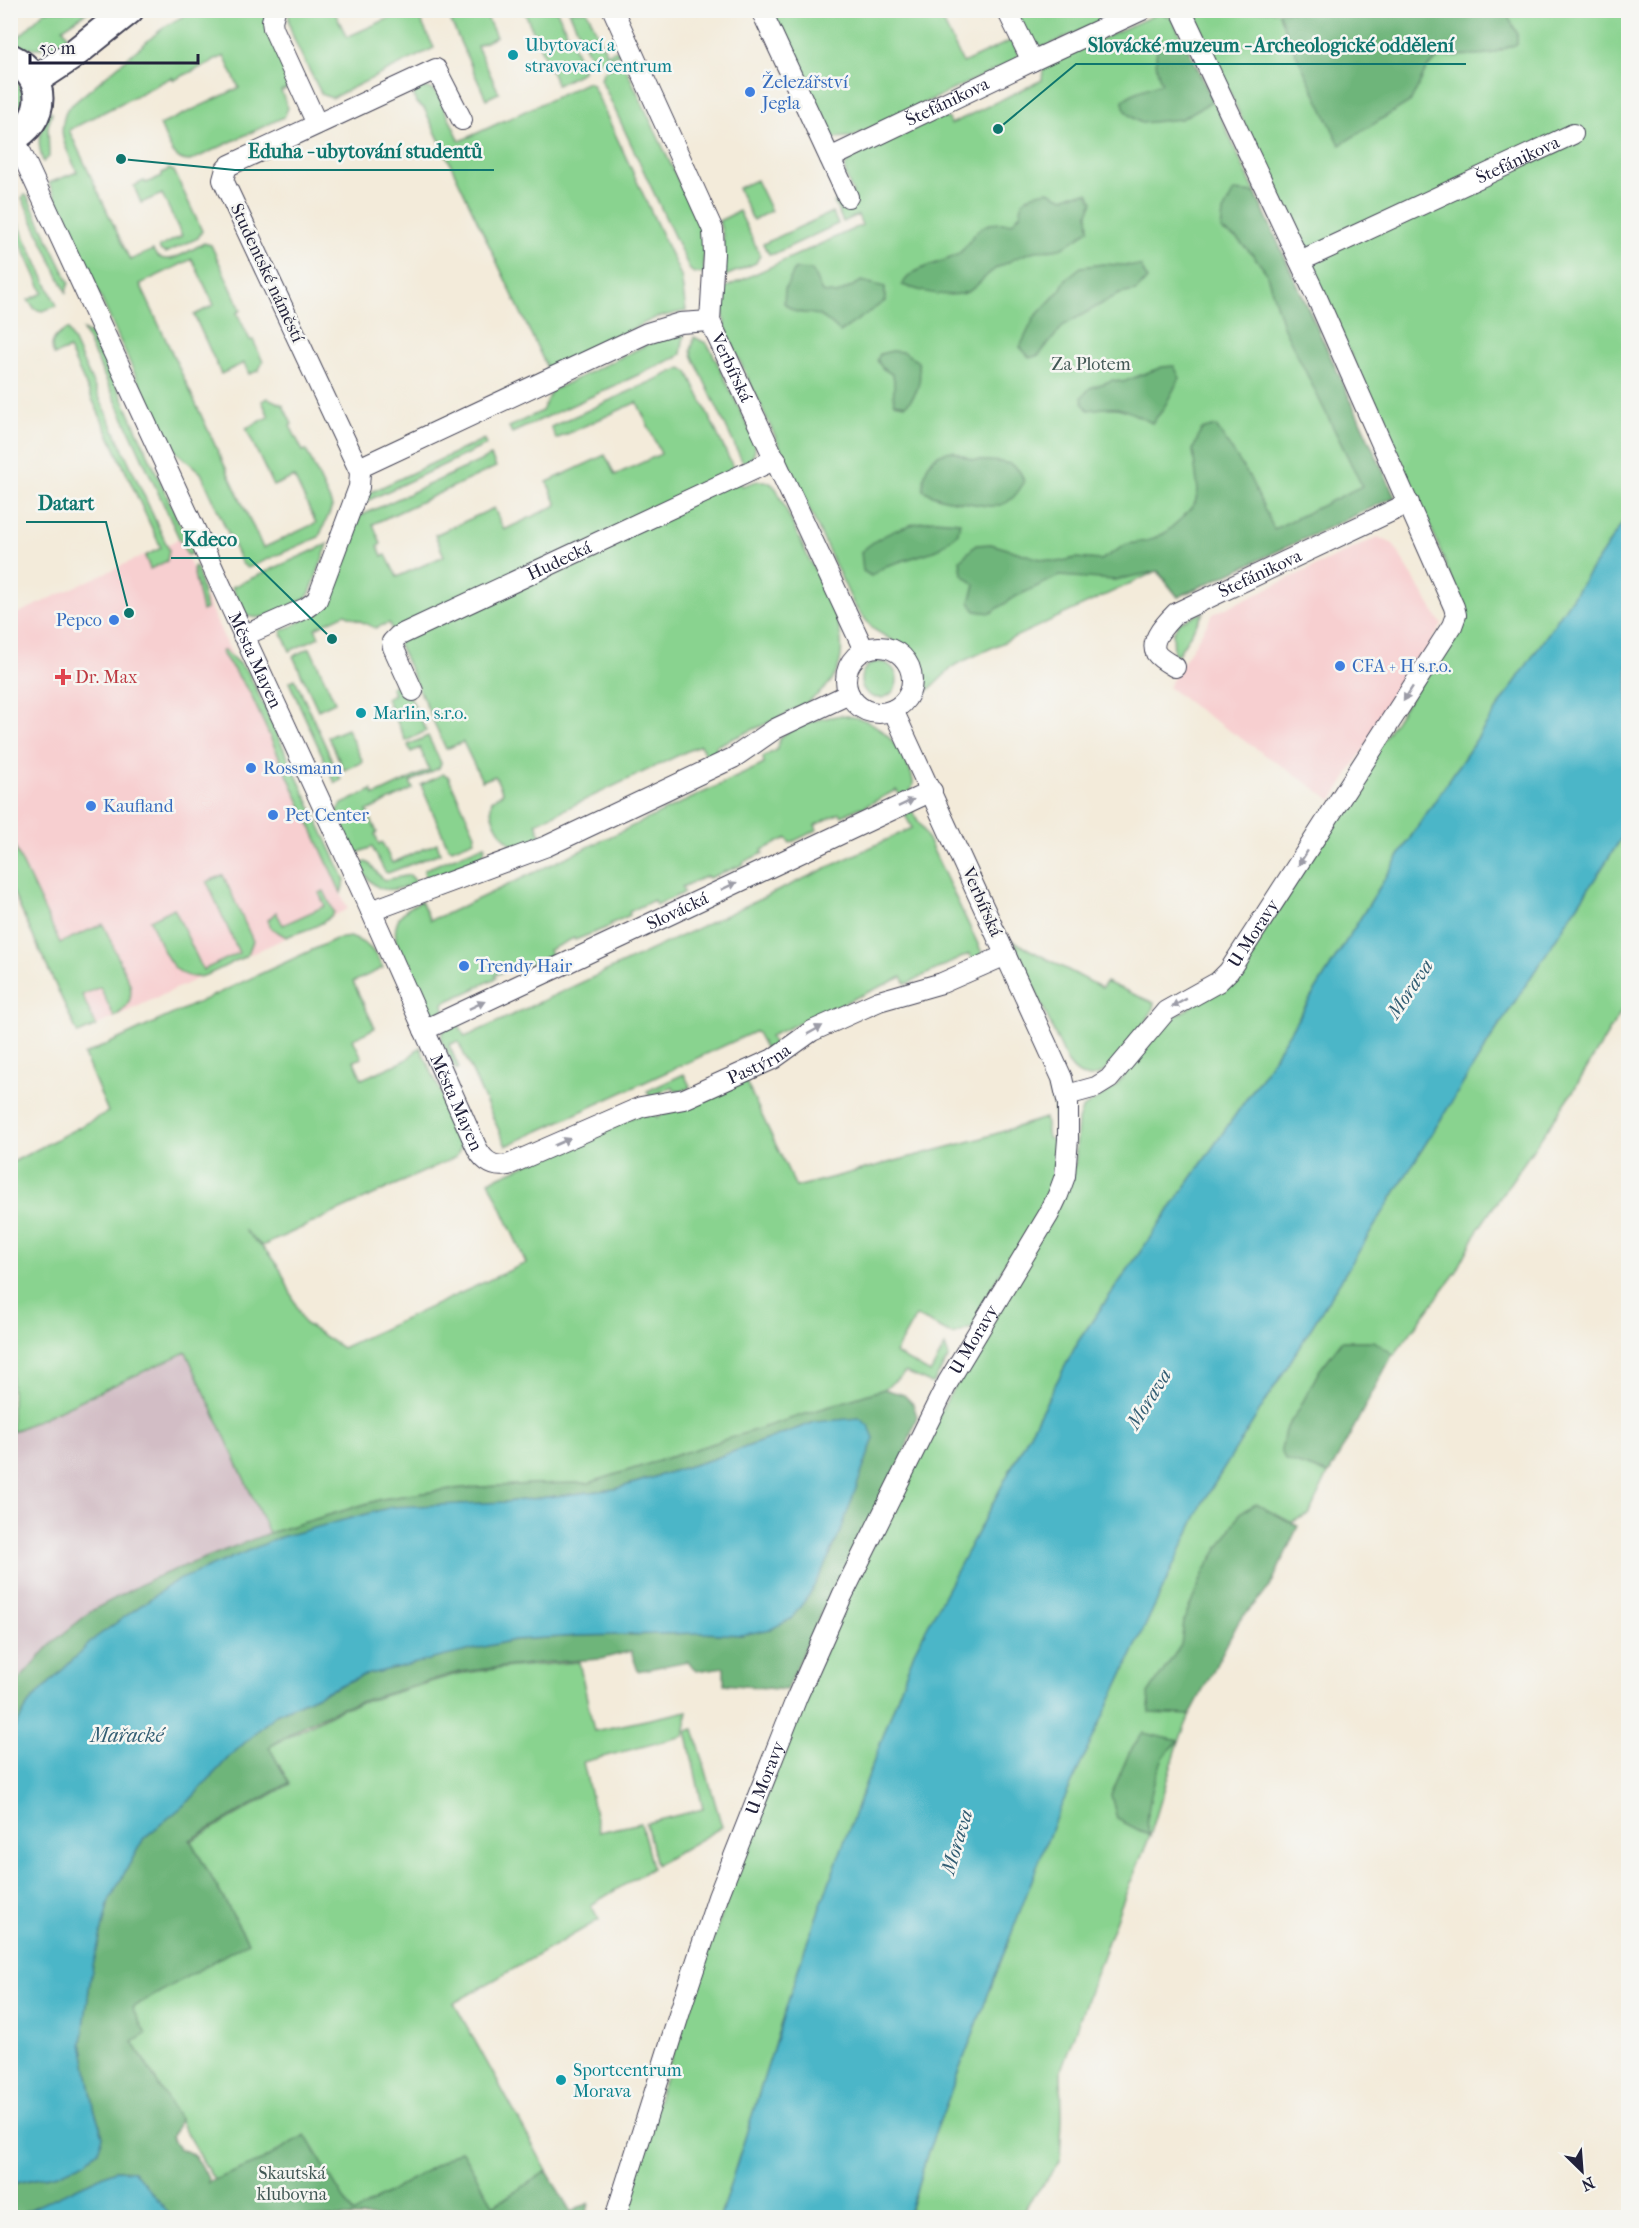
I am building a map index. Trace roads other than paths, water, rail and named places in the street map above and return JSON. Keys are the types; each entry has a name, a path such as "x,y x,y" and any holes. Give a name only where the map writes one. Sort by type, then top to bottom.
{"main road":[{"path":"35,80 70,57 129,10"},
{"path":"10,58 24,66 35,80 39,98 35,115 26,129 12,138"}],"street":[{"path":"275,10 273,28 317,124"},
{"name":"Verbířská","path":"613,10 713,230 710,321 864,650"},
{"path":"761,10 848,196"},
{"path":"1007,10 1032,61"},
{"name":"Štefánikova","path":"830,158 1142,10"},
{"path":"1181,10 1300,261 1409,503"},
{"name":"Studentské náměstí","path":"359,468 223,180 225,171 230,165 436,69 462,120"},
{"name":"Štefánikova","path":"1300,261 1573,134"},
{"name":"Města Mayen","path":"12,138 371,911 478,1152 495,1166 508,1166"},
{"path":"243,636 306,608 317,600 359,487 359,468 647,333 680,323 710,321"},
{"name":"Hudecká","path":"413,691 393,647 392,642 398,636 776,459"},
{"name":"Štefánikova","path":"1175,668 1158,656 1155,647 1166,622 1176,613 1409,503"},
{"name":"U Moravy","path":"615,2217 680,2009 718,1897 797,1697 842,1596 948,1382 1049,1214 1058,1195 1066,1169 1067,1095 1096,1088 1109,1079 1166,1011 1218,982 1229,971 1452,626 1456,615 1454,607 1409,503"},
{"path":"877,647 890,649 901,656 909,666 912,678 910,691 903,702 893,710 879,713 864,710 853,701 849,694 846,682 848,669 854,658 864,650 877,647"},
{"path":"371,911 547,846 733,759 775,729 849,694"},
{"name":"Verbířská","path":"893,710 1062,1078 1067,1095"},
{"name":"Slovácká","path":"424,1029 932,791"},
{"name":"Pastýrna","path":"508,1166 641,1107 684,1099 773,1059 812,1031 879,1001 942,983 1006,955"}],"water":[{"name":"Morava","path":"1628,515 1628,828 1495,1032 1203,1502 1056,1817 929,2149 908,2217 720,2217 804,1951 914,1652 1079,1340 1263,1075 1412,835"},
{"name":"Mařacké","path":"859,1418 869,1426 874,1438 840,1533 809,1595 791,1619 771,1629 742,1635 702,1633 514,1640 361,1676 276,1714 229,1757 189,1801 144,1838 109,1901 91,1974 82,2043 94,2108 103,2136 98,2151 85,2162 58,2174 11,2184 11,1735 29,1703 95,1638 174,1582 281,1537 392,1507 506,1502 615,1489 713,1459 815,1422"},
{"path":"115,2170 134,2171 172,2217 20,2217 24,2212"}],"place":[{"name":"Ubytovací a stravovací centrum","path":"513,55"},
{"name":"Železářství Jegla","path":"750,92"},
{"name":"Slovácké muzeum - Archeologické oddělení","path":"998,129"},
{"name":"Eduha - ubytování studentů","path":"121,159"},
{"name":"Datart","path":"129,613"},
{"name":"Pepco","path":"114,620"},
{"name":"Kdeco","path":"332,639"},
{"name":"CFA + H s.r.o.","path":"1340,666"},
{"name":"Dr. Max","path":"63,677"},
{"name":"Marlin, s.r.o.","path":"361,713"},
{"name":"Rossmann","path":"251,768"},
{"name":"Kaufland","path":"91,806"},
{"name":"Pet Center","path":"273,815"},
{"name":"Trendy Hair","path":"464,966"},
{"name":"Sportcentrum Morava","path":"561,2080"}],"park label":[{"name":"Za Plotem","path":"1091,364"},
{"name":"Skautská klubovna","path":"292,2183"}]}
